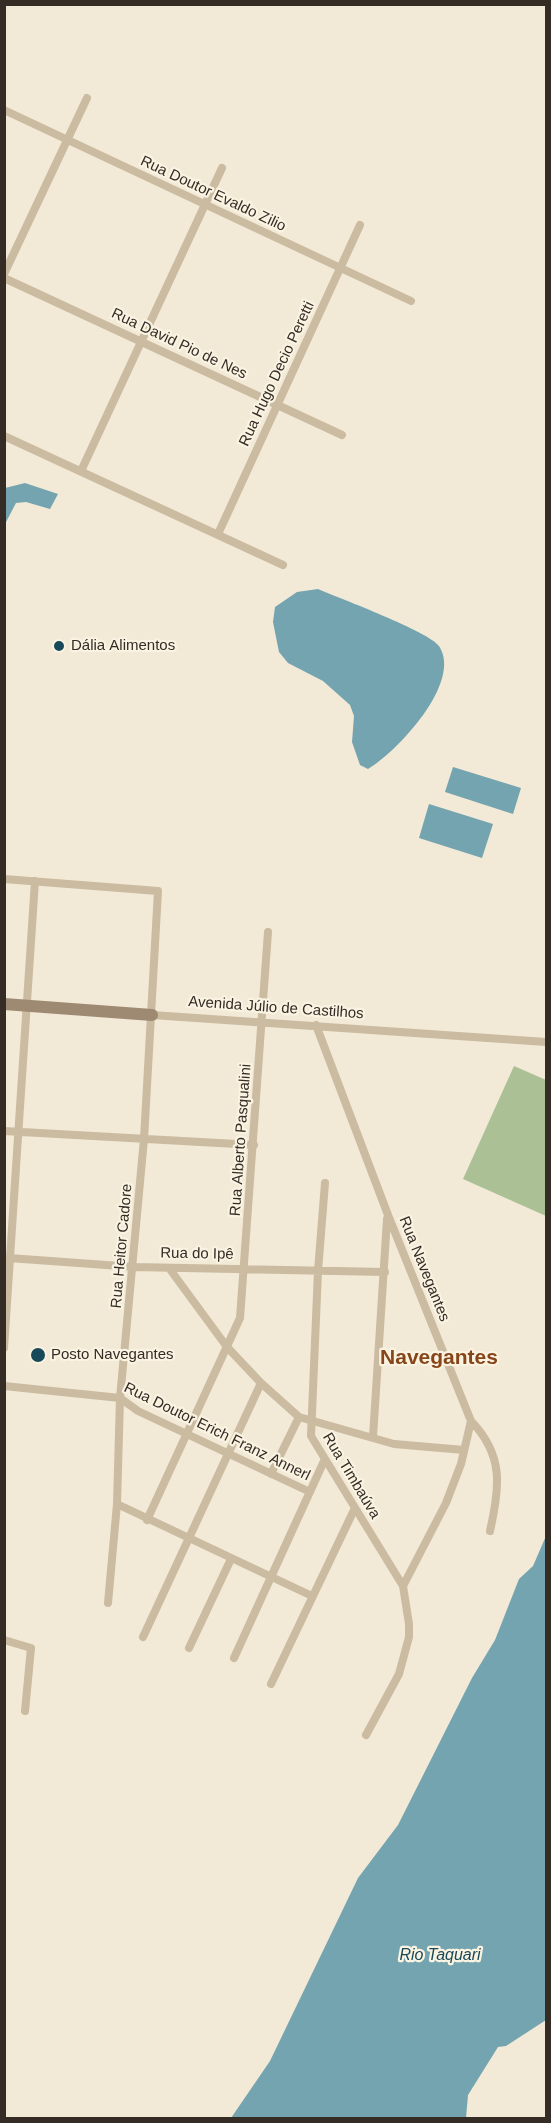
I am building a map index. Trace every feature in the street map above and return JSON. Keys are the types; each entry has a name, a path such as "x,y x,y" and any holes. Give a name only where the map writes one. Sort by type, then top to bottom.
{"street":[{"path":"4,276 65,139 87,98"},
{"name":"Rua Doutor Evaldo Zilio","path":"4,110 411,301"},
{"path":"81,471 222,168"},
{"name":"Rua Hugo Decio Peretti","path":"218,534 342,269 360,225"},
{"name":"Rua David Pio de Nes","path":"4,276 342,435"},
{"path":"4,436 283,565"},
{"path":"4,879 35,881 4,1348"},
{"name":"Rua Heitor Cadore","path":"35,881 158,891 144,1139 134,1267 120,1398 117,1504 108,1603"},
{"name":"Rua Alberto Pasqualini","path":"147,1520 240,1318 268,932"},
{"name":"Avenida Júlio de Castilhos","path":"4,1004 546,1042"},
{"name":"Rua Navegantes","path":"316,1025 388,1215 471,1421 486,1437 496,1467 498,1496 490,1531"},
{"path":"4,1131 254,1145"},
{"path":"325,1183 309,1420 394,1444 464,1450"},
{"path":"373,1437 388,1215"},
{"name":"Rua do Ipê","path":"9,1258 134,1267 385,1272"},
{"path":"169,1268 228,1347 261,1383 299,1418 271,1474"},
{"path":"143,1637 261,1383"},
{"name":"Rua Doutor Erich Franz Annerl","path":"4,1386 120,1398 138,1411 189,1433 310,1492"},
{"name":"Rua Timbaúva","path":"299,1418 309,1420 311,1436 324,1461 403,1586 409,1636 399,1674 366,1735"},
{"path":"403,1586 446,1503 461,1464 471,1421"},
{"path":"234,1658 324,1461"},
{"path":"117,1504 312,1596"},
{"path":"271,1684 354,1510"},
{"path":"189,1648 231,1559"},
{"path":"4,1640 31,1648 25,1711"}],"green space":[{"path":"514,1066 546,1080 546,1216 463,1179"}],"water":[{"path":"25,483 58,494 50,509 26,502 16,503 5,524 5,488"},
{"path":"318,589 419,632 439,646 444,661 442,678 435,696 423,715 395,748 368,769 360,765 352,742 354,716 350,705 323,681 288,663 279,652 273,622 275,607 297,592"},
{"path":"453,767 521,788 513,814 445,792"},
{"path":"429,804 493,824 482,858 419,838"},
{"name":"Rio Taquari","path":"546,1536 546,2020 506,2046 498,2047 468,2095 466,2118 231,2118 270,2061 358,1878 398,1825 472,1678 495,1640 519,1579 533,1566"}],"place":[{"name":"Dália Alimentos","path":"59,646"},
{"name":"Posto Navegantes","path":"38,1355"}],"district":[{"name":"Navegantes","path":"439,1358"}]}
